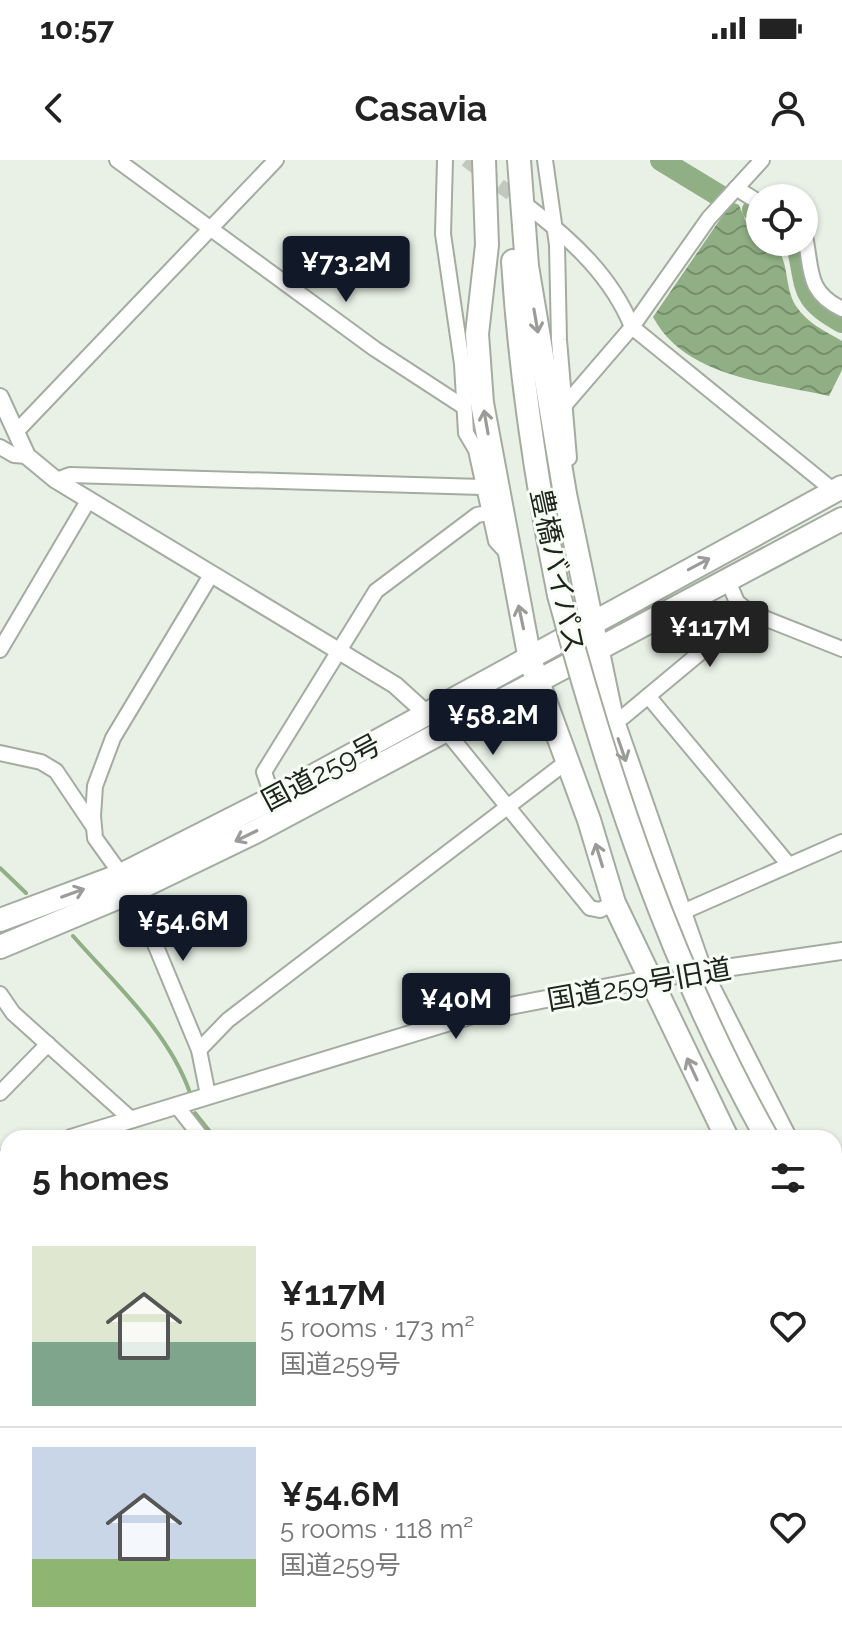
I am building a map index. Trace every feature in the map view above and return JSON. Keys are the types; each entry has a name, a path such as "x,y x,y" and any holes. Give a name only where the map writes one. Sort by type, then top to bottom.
{"highway":[{"path":"484,160 487,245 477,334 482,403 508,554 533,670 565,763 589,820 614,903 723,1130"},
{"name":"豊橋バイパス","path":"507,160 516,308 546,528 559,595 588,705 626,821 674,945 777,1130"},
{"path":"519,160 527,266 589,623 612,719 701,973 777,1130"},
{"name":"国道259号","path":"0,920 127,883 255,832 446,731 533,670 589,623 838,489"},
{"name":"国道259号","path":"0,947 127,883 273,798 428,715 533,670 597,647 842,519"}],"street":[{"path":"117,160 375,349 464,407"},
{"path":"16,432 276,160"},
{"path":"445,160 443,234 462,364 466,433 476,450 496,541 508,554"},
{"path":"545,160 557,245 569,457 565,494"},
{"path":"564,406 632,327 693,238 762,160"},
{"path":"736,188 746,194"},
{"path":"530,208 581,250 611,289 632,327 838,489"},
{"path":"808,256 814,287 820,297 842,309"},
{"path":"0,397 27,456 56,480 410,696 428,715"},
{"path":"0,447 14,455 27,456"},
{"path":"56,480 70,475 482,487"},
{"path":"0,650 88,501"},
{"path":"273,798 264,772 376,591 477,515 488,513"},
{"path":"208,1095 199,1050 127,883 95,838 93,826 95,786 113,738 211,575"},
{"path":"728,581 737,602 749,612 842,649"},
{"path":"612,719 623,717 749,612"},
{"path":"648,696 789,865"},
{"path":"446,731 590,908 600,910 614,903"},
{"path":"0,753 41,762 56,771 93,826"},
{"path":"199,1050 228,1020 565,763"},
{"path":"678,914 842,842"},
{"name":"国道259号旧道","path":"98,1130 489,1010 649,979 842,951"},
{"path":"0,994 13,1013 132,1120"},
{"path":"0,1093 48,1044"},
{"path":"176,1105 196,1130"}],"water":[{"path":"732,202 739,205 746,222 746,256 782,256 789,290 800,312 842,341 842,370 829,396 730,374 686,353 668,337 653,317"}],"waterway":[{"path":"661,160 720,196"},
{"path":"799,256 811,297 842,322"},
{"path":"0,868 26,893"},
{"path":"73,936 155,1029 169,1049 190,1093"},
{"path":"195,1113 209,1130"}],"tunnel":[{"path":"466,160 523,203"}]}
